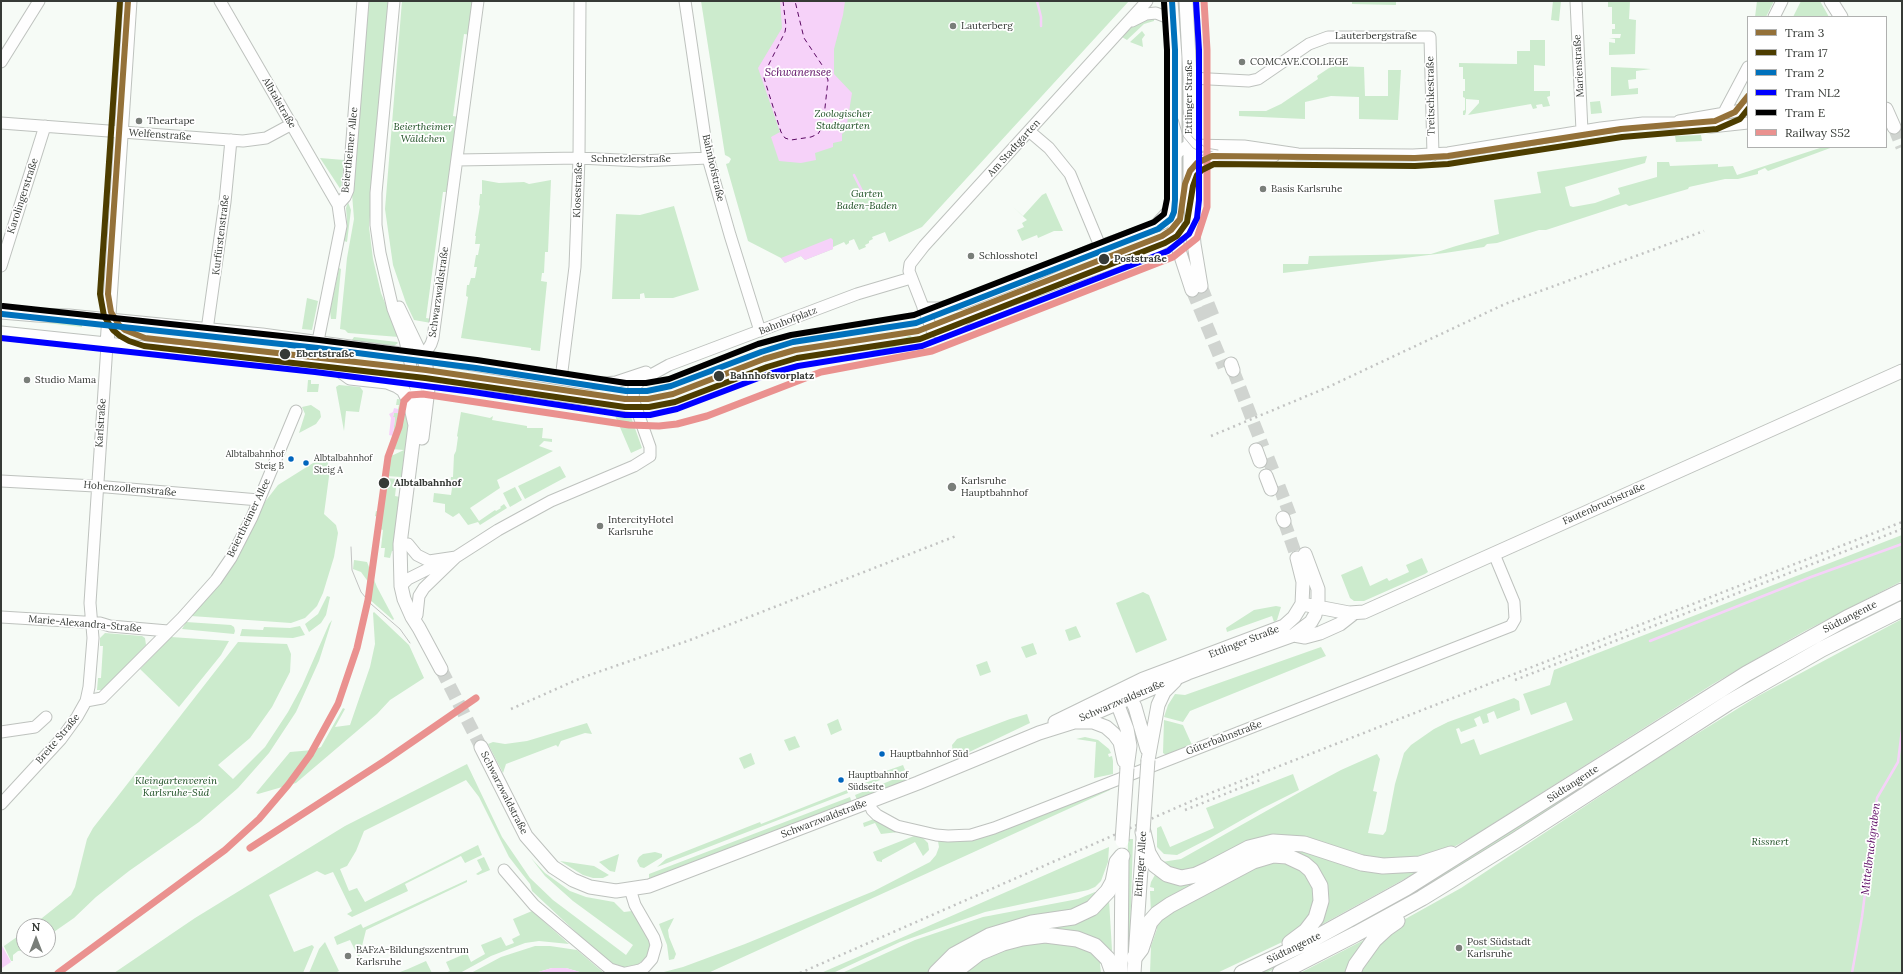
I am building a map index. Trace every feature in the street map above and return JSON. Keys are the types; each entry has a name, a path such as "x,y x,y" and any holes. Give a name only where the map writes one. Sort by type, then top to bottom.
{"highway":[{"name":"Südtangente","path":"1242,973 1276,958 1385,900 1471,848 1746,674 1847,618 1902,591"},
{"name":"Südtangente","path":"1280,973 1422,898 1516,840 1728,703 1822,649 1902,609"},
{"path":"1143,832 1148,853 1155,865 1167,874 1181,878 1189,877 1209,869 1249,848 1273,842 1304,844 1362,863 1383,866 1420,864 1471,848"},
{"path":"936,973 954,955 988,936 1032,923 1072,917 1092,908 1100,902 1113,882 1117,862 1122,848"},
{"path":"1134,966 1150,922 1157,914 1253,861 1279,855 1294,858 1311,870 1320,886 1321,901 1319,912 1306,932 1287,945 1276,958"},
{"path":"1353,973 1356,965 1374,940 1387,928 1401,919 1422,898"},
{"path":"954,973 979,953 1003,943 1022,938 1045,935 1077,939 1095,946 1108,959 1113,973"}],"main road":[{"name":"Karlstraße","path":"107,345 130,1"},
{"name":"Ettlinger Straße","path":"1171,1 1173,23 1175,238 1197,288 1190,178 1190,78 1186,1"},
{"path":"1832,1 1841,16"},
{"path":"1842,1 1849,16"},
{"path":"1887,111 1894,127"},
{"path":"1157,225 1174,206"},
{"path":"1,312 108,320 207,330 318,342 423,357 427,377 427,400 408,544 404,599 412,618 418,621 441,669"},
{"path":"1,333 107,345 166,349 336,368 350,378 387,382 397,386 403,390 410,403 415,425 400,544 405,583"},
{"name":"Fautenbruchstraße","path":"1302,604 1354,613 1364,612 1902,371"},
{"path":"1270,475 1275,488"},
{"path":"1302,604 1303,582 1301,556 1318,589 1318,607"},
{"name":"Ettlinger Straße","path":"1133,684 1278,630 1290,621 1302,604"},
{"name":"Ettlinger Straße","path":"1182,676 1294,635 1311,622 1318,607"},
{"path":"1294,635 1304,637 1320,633 1340,624 1354,613"},
{"path":"1148,757 1155,717 1160,701 1164,692 1182,676"},
{"name":"Schwarzwaldstraße","path":"1039,734 1058,720 1120,696 1182,676"},
{"name":"Schwarzwaldstraße","path":"481,747 514,816 526,836 543,858 562,874 590,887 610,890 630,889 656,884 869,802 1039,734 1074,722 1120,696 1133,684"},
{"path":"1120,696 1133,702 1139,718 1148,757"},
{"name":"Ettlinger Allee","path":"1120,696 1119,708 1129,737 1122,848 1122,973"},
{"path":"1074,722 1094,722 1114,734 1120,742 1123,760 1127,768"},
{"name":"Ettlinger Allee","path":"1134,966 1148,757"}],"street":[{"path":"1,62 39,1"},
{"name":"Albtalstraße","path":"220,1 292,124 342,201"},
{"name":"Beiertheimer Allee","path":"318,342 341,226 342,201 348,190 362,1"},
{"path":"394,1 376,206 380,253 393,309 409,355 414,376 416,389 415,425"},
{"name":"Schwarzwaldstraße","path":"423,357 433,338 478,1"},
{"name":"Klosestraße","path":"562,379 575,267 579,158 580,1"},
{"name":"Bahnhofstraße","path":"685,1 708,158 760,332"},
{"name":"Am Stadtgarten","path":"911,278 909,271 910,264 924,246 1147,1"},
{"name":"Marienstraße","path":"1576,1 1582,131"},
{"path":"1774,16 1782,1"},
{"name":"Am Stadtgarten","path":"1128,23 1140,16 1156,13 1166,17 1173,23"},
{"name":"Lauterbergstraße","path":"1190,78 1249,82 1258,79 1309,44 1328,37 1430,37"},
{"name":"Treitschkestraße","path":"1430,37 1433,154"},
{"path":"1717,126 1747,69"},
{"path":"1666,123 1747,109"},
{"name":"Welfenstraße","path":"1,123 251,141 266,138 292,124"},
{"path":"1190,178 1193,170 1200,163 1218,155 1276,156 1295,154 1433,154 1636,124 1666,123 1717,126 1747,123"},
{"name":"Karolingerstraße","path":"1,266 46,126"},
{"path":"1029,131 1049,148 1070,174 1100,246"},
{"name":"Kurfürstenstraße","path":"207,330 224,212 231,140"},
{"path":"1189,145 1244,146 1295,154"},
{"name":"Ettlinger Straße","path":"1174,159 1178,152 1189,145"},
{"name":"Schnetzlerstraße","path":"457,160 579,158 640,160 708,158"},
{"path":"923,308 938,308 963,303 1025,279 1100,246 1157,225 1175,223 1192,227"},
{"path":"911,278 932,330 935,332 956,325 973,314 1099,268 1175,238 1192,227"},
{"name":"Bahnhofplatz","path":"635,407 633,394 636,384 664,367 760,332 857,294 911,278"},
{"path":"390,291 401,309 423,357 591,384 609,383 664,367"},
{"name":"Karlstraße","path":"86,701 89,686 93,638 90,603 107,345"},
{"path":"336,368 484,384 635,407 644,427 651,451 650,456 644,461 551,501 405,583"},
{"name":"Beiertheimer Allee","path":"168,631 216,580 239,544 278,457 296,411"},
{"name":"Hohenzollernstraße","path":"1,481 97,486 259,500"},
{"path":"408,544 417,555 429,561 451,558"},
{"name":"Güterbahnstraße","path":"869,802 872,810 877,815 897,826 936,835 971,835 994,828 1510,626 1515,619 1514,602 1494,554"},
{"path":"418,621 419,596 424,588 451,558"},
{"name":"Marie-Alexandra-Straße","path":"1,617 91,623 168,631"},
{"path":"86,701 102,698 168,631"},
{"name":"Breite Straße","path":"1,804 65,733 77,718 86,701"},
{"path":"1,732 35,727 46,717"},
{"path":"504,870 534,905 610,969 625,973 640,970 645,967 652,959 656,945 654,938 635,905 630,889"}],"green space":[{"name":"Beiertheimer Wäldchen","path":"365,1 388,1 369,227 373,259 381,293 399,337 348,333 345,330 340,329 347,258 354,219 352,194"},
{"name":"Beiertheimer Wäldchen","path":"402,1 475,1 471,35 464,34 453,116 459,117 448,192 443,192 426,318 432,319 431,323 414,320 406,303 393,265 385,209"},
{"name":"Zoologischer Stadtgarten","path":"701,1 1129,1 922,227 889,242 885,232 872,237 873,239 865,245 866,247 859,250 854,239 849,241 846,245 844,242 833,247 833,249 805,260 801,256 785,263 781,258 748,241 726,164 729,163 731,159 725,155"},
{"path":"1173,1 1182,1 1185,96 1177,96"},
{"path":"1352,1 1396,1 1396,5 1352,4"},
{"path":"1553,1 1561,1 1559,21 1551,20"},
{"path":"1608,1 1630,1 1629,19 1636,20 1635,54 1609,55 1609,42 1615,43 1615,39 1609,38 1620,38 1621,34 1612,34 1612,29 1615,29 1615,24 1612,24 1612,7 1608,7"},
{"path":"1757,1 1774,1 1766,16 1755,16"},
{"path":"1801,1 1820,1 1828,16 1794,16"},
{"path":"1154,17 1154,21 1144,24 1127,40 1122,37 1135,23"},
{"path":"1142,31 1145,35 1142,39 1143,47 1130,42"},
{"path":"1530,40 1545,40 1545,66 1534,65 1534,91 1550,91 1550,96 1547,97 1550,106 1543,107 1542,104 1536,105 1537,108 1533,109 1531,104 1468,115 1479,103 1479,100 1466,99 1466,112 1465,115 1463,115 1463,111 1465,110 1465,98 1463,97 1463,91 1465,91 1465,79 1463,79 1463,67 1459,67 1459,63 1517,64 1517,51 1530,51"},
{"path":"1335,66 1364,67 1365,96 1388,96 1388,70 1401,70 1398,120 1359,119 1359,97 1331,96 1305,102 1305,119 1239,116 1239,111 1266,111 1281,104 1318,79 1317,76"},
{"path":"1611,67 1651,69 1636,71 1636,79 1628,80 1629,89 1638,88 1638,94 1611,96"},
{"path":"1600,101 1602,113 1591,114 1590,102"},
{"path":"1701,135 1702,141 1676,142 1675,136"},
{"path":"1820,148 1830,148 1768,171 1765,168 1758,171 1758,174 1738,179 1725,179 1689,187 1688,189 1629,206 1626,204 1546,230 1539,230 1497,243 1487,244 1484,247 1445,253 1283,273 1283,264 1308,264 1309,256 1431,254 1499,234 1494,200 1541,193 1537,172 1647,156 1645,163 1565,187 1570,206 1573,207 1595,203 1620,194 1618,188 1657,177 1657,162 1669,162 1670,166 1718,164 1718,167 1733,166 1737,175"},
{"path":"320,158 344,160 341,190"},
{"path":"482,180 499,183 524,182 529,184 551,180 548,252 545,252 544,273 542,273 541,281 547,282 540,351 531,350 531,348 461,338 468,297 466,296 467,285 469,285 471,278 475,278 477,267 474,267 480,244 475,244 475,236 480,206 480,194 482,194"},
{"path":"1046,193 1063,231 1054,231 1038,238 1037,235 1022,241 1017,230 1024,227 1022,223 1027,220 1012,206 1023,216 1042,195"},
{"path":"348,202 351,210 347,242 344,241 347,221 346,208"},
{"path":"674,206 699,290 673,298 645,298 644,293 640,294 640,299 612,299 616,214 640,215"},
{"path":"339,268 341,269 336,319 331,319 330,311"},
{"path":"307,298 318,301 312,330 302,329"},
{"path":"1,318 82,321 82,327"},
{"path":"911,336 913,340 867,358 866,353"},
{"path":"354,337 398,343 394,346 385,346 352,340"},
{"path":"308,380 311,380 311,384 319,384 318,392 307,392"},
{"path":"339,385 360,387 363,391 359,412 346,411 344,431 336,387"},
{"path":"397,399 405,400 410,419 402,477 386,476 389,457 404,450 391,449 395,418 393,417 394,413 398,413 399,405 396,405"},
{"path":"311,405 320,411 321,417 316,424 299,433 305,414 302,407"},
{"path":"613,411 624,413 631,417 642,448 631,453"},
{"path":"461,412 490,418 493,416 492,420 527,426 527,428 543,428 542,438 552,439 552,442 544,441 539,446 553,451 497,480 500,488 470,508 479,521 495,510 496,511 501,508 500,507 504,504 507,508 480,525 478,522 468,525 459,513 453,517 445,512 445,504 433,502 434,493 451,495 452,488 450,485 451,477 453,477 454,455 456,451"},
{"path":"321,458 327,461 330,469 324,514 336,525 338,533 334,557 323,593 317,606 305,618 291,623 191,616 224,578 249,536 264,503 278,485"},
{"path":"560,466 566,477 525,499 518,486"},
{"path":"386,478 397,479 395,496 400,497 394,551 392,551 390,558 384,557 385,548 381,548 383,530 380,529 380,523 377,522 378,517 375,516 376,511 381,512 382,503 384,503"},
{"path":"515,487 522,500 510,507 503,493"},
{"path":"1902,535 1902,581 1803,632 1713,684 1472,837 1450,849 1438,854 1382,861 1312,841 1176,873 1162,862 1181,859 1341,770 1377,754 1380,759 1373,791 1377,792 1368,833 1383,835 1386,831 1395,784 1404,753 1411,745 1434,729 1448,722 1514,698 1519,701 1520,710 1497,719 1494,711 1487,714 1489,722 1483,724 1480,716 1474,719 1477,726 1461,732 1459,728 1456,729 1461,744 1474,739 1480,755 1573,720 1566,702 1531,715 1523,694 1550,685 1554,670"},
{"path":"1422,558 1428,572 1364,601 1354,601 1350,598 1341,575 1362,566 1370,586 1387,578 1389,581 1409,572 1406,565"},
{"path":"354,560 367,562 377,587 394,619 393,620 369,599 369,583 361,572 353,569"},
{"path":"1143,592 1149,595 1167,640 1136,653 1116,603"},
{"path":"327,596 330,597 326,615 321,623 309,632 305,624 318,614"},
{"path":"1902,598 1902,603 1619,766 1427,888 1305,954 1266,973 1255,973 1797,652"},
{"path":"1276,606 1281,607 1277,620 1274,622 1272,616 1227,632 1226,628 1254,610"},
{"path":"374,612 409,645 424,678 390,700 377,714 296,783 258,794 256,793 290,752 313,750 321,747 343,708 345,709 335,727 350,725 370,667 375,644"},
{"name":"Rissnert","path":"1902,619 1902,973 1359,973 1360,968 1398,923 1461,888 1661,756 1758,696"},
{"name":"Kleingartenverein Karlsruhe-Süd","path":"332,620 319,661 296,712 269,753 238,788 199,822 129,871 96,897 74,918 56,930 56,918 42,918 71,895 75,887 87,839 93,828 238,642 287,644 291,654 290,672 272,707 250,738 218,765 233,779 265,747 288,712 302,686"},
{"path":"186,622 231,625 234,627 235,631 234,634 182,629"},
{"path":"300,626 305,635 293,638 240,636 242,629 263,630 264,627 290,628"},
{"path":"1076,626 1081,637 1069,641 1065,630"},
{"path":"105,633 142,636 145,638 146,645 103,690 97,690 98,678 101,678 103,646 100,646 100,638"},
{"path":"171,637 229,641 221,655 179,707 140,669"},
{"path":"1033,643 1037,654 1026,658 1021,647"},
{"path":"1321,647 1326,656 1190,711 1183,722 1164,717 1168,705 1175,694 1185,695"},
{"path":"987,661 991,672 980,676 976,665"},
{"path":"1027,714 1030,723 963,755 956,755 953,753 952,745 957,739"},
{"path":"838,719 842,730 831,735 827,724"},
{"path":"1164,720 1183,725 1192,745 1166,755 1163,753"},
{"path":"587,723 592,734 585,733 561,741 558,747 556,745 506,764 503,773 488,744 493,742 505,744 527,741"},
{"path":"795,736 800,747 789,751 784,740"},
{"path":"1085,737 1098,740 1109,749 1111,753 1108,754 1109,757 1112,756 1113,761 1113,774 1094,778 1096,742 1076,739"},
{"path":"751,753 755,764 744,769 739,758"},
{"path":"467,764 502,837 530,878 553,900 626,955 633,945 573,901 545,876 531,858 545,873 570,891 586,897 614,902 624,912 632,911 650,942 648,956 636,966 622,968 610,964 532,891 530,884 509,857 479,797 466,780 364,831 356,851 347,866 340,869 349,891 357,888 365,902 478,845 482,855 465,863 461,856 405,884 408,891 352,917 347,914 352,911 333,872 325,875 317,871 269,895 294,952 312,945 314,947 303,973 114,973 195,918 345,826"},
{"path":"903,765 905,770 852,791 851,788 887,775 886,771"},
{"path":"907,774 908,776 904,782 857,800 855,795"},
{"path":"1293,774 1299,790 1261,809 1210,838 1177,855 1164,854 1157,847 1157,828 1161,826 1170,847 1214,828 1206,808"},
{"path":"1111,785 1110,790 708,973 660,973 683,967 745,944 874,891 930,862 936,855 939,847 938,841 942,839"},
{"path":"847,790 848,793 657,867 666,859"},
{"path":"850,797 852,803 649,880 649,874"},
{"path":"874,819 898,830 898,832 881,834 875,823 864,827 863,823"},
{"path":"914,836 922,837 928,843 929,850 923,856 915,842 882,860 882,862 877,861 873,852"},
{"path":"1128,839 1133,839 1129,973 1126,973"},
{"path":"1275,846 1419,871 1319,926 1325,900 1289,852 1151,914 1150,891 1154,891 1154,888 1150,887 1156,873 1163,877"},
{"path":"1109,847 1108,862 1101,881 1095,887 1088,890 985,912 900,942 833,973 821,973"},
{"path":"655,852 662,854 662,857 644,868 640,867 637,861 639,857 643,854"},
{"path":"619,854 615,872 610,871 599,862"},
{"path":"484,857 490,870 478,875 476,874 482,870 477,860"},
{"path":"560,861 594,866 609,875 603,878 593,878 583,875"},
{"path":"1262,862 1294,863 1312,881 1316,908 1295,936 1217,973 1150,973 1151,946 1157,929 1156,923 1163,917"},
{"path":"467,880 467,882 366,930 359,958 350,940 337,945 334,937 361,924 363,928"},
{"path":"1095,892 1102,893 1090,905 929,973 842,973 915,940 983,917 1078,899"},
{"path":"1109,900 1112,950 1110,955 1068,932 948,966"},
{"path":"532,911 569,944 539,941 525,943 491,956 460,973 445,973 450,971 446,962 467,953 471,962 485,954 481,945 501,937 506,946 514,943 512,939 520,935 513,919"},
{"path":"674,918 668,930 669,937 676,954 674,959 669,960 667,945 659,924"},
{"path":"16,938 16,953 13,955 13,961 11,961 4,946"},
{"path":"1046,939 1088,947 1104,961 1100,964 1101,973 959,973 988,953"},
{"path":"1364,940 1365,941 1348,973 1300,973"},
{"path":"325,942 339,971 335,973 309,973 319,949"},
{"path":"535,946 550,946 577,950 604,973 583,973 566,968 552,968 535,973 471,973 501,957"},
{"path":"426,961 432,973 400,972 408,969"}],"water":[{"name":"Schwanensee","path":"780,1 845,1 834,49 834,74 852,93 846,130 842,134 842,141 833,143 833,147 815,153 816,160 801,163 779,161 771,137 780,132 758,68 782,28"},
{"path":"831,238 833,240 833,249 805,260 801,256 785,263 781,258"},
{"path":"394,408 398,409 398,413 394,413 393,417 395,417 393,436 389,435 391,418 389,414 393,412"},
{"path":"1,944 11,962 2,968 1,967"},
{"path":"552,968 566,968 583,973 535,973"}],"waterway":[{"path":"1037,1 1041,17 1041,26"},
{"path":"854,175 862,191 872,194"},
{"path":"1650,641 1811,577 1902,544"},
{"name":"Mittelbruchgraben","path":"1852,973 1862,917 1877,798 1898,762 1902,730"}],"ferry route":[{"path":"783,1 786,26 785,32 769,64 764,78 781,132 785,138 791,140 811,137 818,134 823,126 828,80 822,65 804,38 795,1"}],"tunnel":[{"path":"1894,127 1902,147"},
{"path":"1201,286 1213,316"},
{"path":"1192,290 1224,367"},
{"path":"1233,370 1263,447"},
{"path":"1268,458 1274,473"},
{"path":"1279,486 1290,515"},
{"path":"1284,521 1297,558"},
{"path":"441,669 481,747"}],"tram line":[{"name":"17","path":"120,1 100,294 104,316 113,330 120,336 144,346 425,378 625,407 649,407 675,402 767,367 797,358 920,339 1165,243 1177,236 1187,222 1193,186 1197,175 1202,170 1214,164 1415,166 1448,164 1622,137 1717,129 1740,119 1747,110"},
{"name":"3","path":"128,1 108,294 111,312 119,325 125,330 145,338 426,370 625,399 648,399 673,394 764,359 795,350 918,331 1162,236 1171,230 1180,219 1185,184 1190,171 1197,163 1212,156 1415,158 1448,156 1621,129 1715,121 1735,112 1747,97"},
{"name":"2","path":"2,314 318,348 476,368 626,391 647,391 671,386 761,352 793,342 916,323 1158,229 1171,219 1174,212 1175,200 1175,50 1172,1"},
{"name":"NL2","path":"1,338 315,372 473,392 625,415 650,415 677,409 769,374 798,366 922,346 1168,251 1189,234 1197,218 1199,200 1199,50 1196,1"},
{"name":"E","path":"3,306 319,340 477,360 626,383 646,383 669,379 758,344 791,335 914,315 1154,222 1164,214 1167,199 1167,50 1164,2"},
{"path":"1183,110 1186,128 1193,138 1206,148 1218,150"},
{"path":"1178,119 1183,136 1193,148 1206,154 1218,155"},
{"path":"351,547 352,570 361,592 371,604 400,629 410,643"}],"railway":[{"path":"1211,436 1326,388 1505,304 1704,231"},
{"path":"800,973 1203,796 1902,522"},
{"path":"1515,680 1902,529"},
{"path":"511,709 581,678 690,640 956,536"},
{"path":"1185,810 1260,780"}],"rail line":[{"name":"S52","path":"58,973 225,850 259,819 288,785 310,755 338,704 357,648 368,600 388,457 399,427 404,401 410,395 423,394 629,425 659,426 677,424 707,416 821,372 932,351 1173,257 1197,238 1207,207 1207,50 1204,1"},
{"name":"S52","path":"250,848 386,760 476,698"}],"place":[{"name":"Lauterberg","path":"953,26"},
{"name":"COMCAVE.COLLEGE","path":"1242,62"},
{"name":"Theartape","path":"139,121"},
{"name":"Basis Karlsruhe","path":"1263,189"},
{"name":"Schlosshotel","path":"971,256"},
{"name":"Poststraße","path":"1104,259"},
{"name":"Ebertstraße","path":"285,354"},
{"name":"Bahnhofsvorplatz","path":"719,376"},
{"name":"Studio Mama","path":"27,380"},
{"name":"Albtalbahnhof Steig B","path":"291,459"},
{"name":"Albtalbahnhof Steig A","path":"306,463"},
{"name":"Albtalbahnhof","path":"384,483"},
{"name":"Karlsruhe Hauptbahnhof","path":"952,487"},
{"name":"IntercityHotel Karlsruhe","path":"600,526"},
{"name":"Hauptbahnhof Süd","path":"882,754"},
{"name":"Hauptbahnhof Südseite","path":"841,780"},
{"name":"Post Südstadt Karlsruhe","path":"1459,948"},
{"name":"BAFzA-Bildungszentrum Karlsruhe","path":"348,956"}],"park label":[{"name":"Garten Baden-Baden","path":"867,200"}]}
